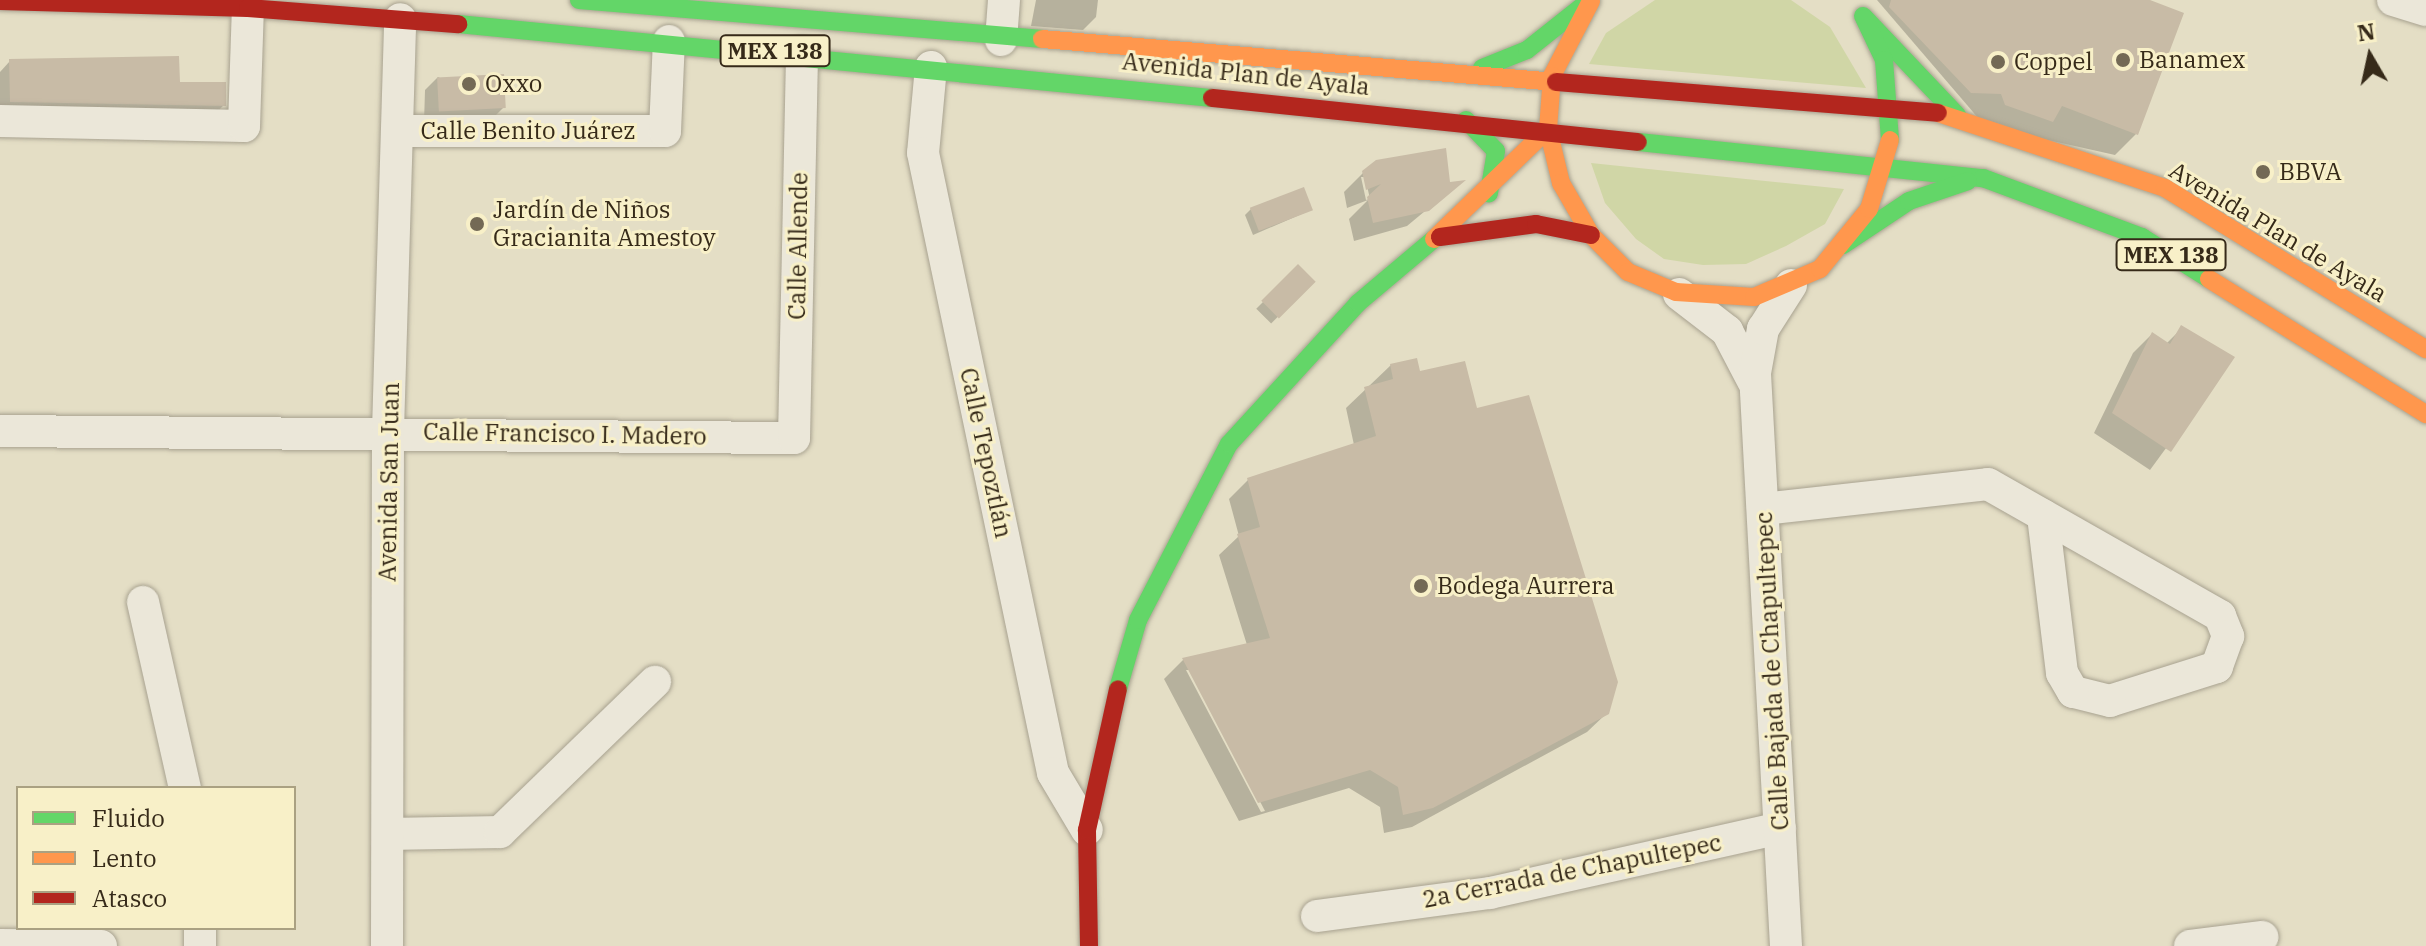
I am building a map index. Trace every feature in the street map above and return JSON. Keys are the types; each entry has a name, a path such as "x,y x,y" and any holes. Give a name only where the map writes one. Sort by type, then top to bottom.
{"main road":[{"name":"Avenida Plan de Ayala","path":"579,0 801,11 1001,40 1449,75 1552,76 1893,106 1957,115 2165,188 2426,349"},
{"path":"1449,75 1527,50 1591,0"},
{"path":"1591,0 1570,30 1552,76 1548,129 1561,183 1591,235 1628,272 1676,292 1754,297 1791,285 1843,245 1909,201 1983,178"},
{"path":"1850,0 1957,115"},
{"name":"Avenida Plan de Ayala","path":"0,1 248,8 669,41 1466,120 1983,178 2142,237 2426,414"},
{"path":"1843,245 1888,165 1893,106 1884,60 1863,16"},
{"path":"1466,120 1496,151 1489,193"},
{"path":"1089,946 1087,830 1138,620 1229,444 1358,303 1489,193 1548,129"},
{"path":"1440,237 1536,224 1591,235"}],"street":[{"path":"1001,40 1004,0"},
{"path":"2393,0 2426,10"},
{"path":"0,121 244,126 248,8"},
{"name":"Avenida San Juan","path":"387,946 388,431 400,19"},
{"name":"Calle Benito Juárez","path":"398,131 665,131 669,41"},
{"name":"Calle Allende","path":"794,438 802,53"},
{"name":"Calle Tepoztlán","path":"931,67 926,168 1053,773 1087,830"},
{"name":"Calle Bajada de Chapultepec","path":"1786,946 1757,396 1763,329 1791,285"},
{"name":"Calle Bajada de Chapultepec","path":"1676,292 1727,331 1757,396"},
{"name":"Calle Francisco I. Madero","path":"0,431 388,431 794,438"},
{"path":"1763,509 1988,484 2043,515 2220,616 2228,636 2217,667 2110,701 2073,692 2062,673 2043,515"},
{"path":"143,602 185,786"},
{"path":"388,834 500,832 655,682"},
{"name":"2a Cerrada de Chapultepec","path":"1317,916 1490,893 1780,828"},
{"path":"2190,946 2262,937"},
{"path":"0,945 101,946"}],"green space":[{"path":"1655,0 1791,0 1830,27 1866,88 1589,64 1606,33"},
{"path":"1591,163 1844,189 1825,224 1786,246 1746,264 1703,265 1664,259 1636,239 1605,203"}],"building":[{"name":"Coppel","path":"1891,0 2150,0 2184,13 2138,135 2062,106 2053,122 2005,105 2001,94 1971,93 1889,7"},
{"path":"179,56 180,82 226,82 226,106 10,102 9,59"},
{"path":"504,74 506,108 439,111 437,78"},
{"path":"1446,148 1450,182 1466,180 1429,211 1373,223 1367,197 1381,184 1366,190 1362,171 1376,160"},
{"path":"1304,187 1313,210 1259,231 1250,208"},
{"path":"1298,264 1316,282 1279,318 1261,301"},
{"path":"2181,325 2235,357 2171,452 2112,413 2152,332 2170,344"},
{"name":"Bodega Aurrera","path":"1417,358 1420,371 1465,361 1477,408 1529,395 1618,682 1609,714 1433,808 1403,815 1398,787 1370,770 1258,803 1182,658 1270,638 1237,534 1260,527 1247,478 1376,436 1364,387 1393,379 1390,364"}],"traffic: fast":[{"path":"579,0 1042,39"},
{"path":"1482,68 1527,50 1590,0"},
{"path":"1863,16 1957,115"},
{"path":"1864,18 1884,60 1890,140"},
{"path":"458,24 1212,98"},
{"path":"1466,120 1496,151 1489,193"},
{"path":"1638,142 1983,178 2142,237 2209,279"},
{"path":"1843,245 1909,201 1968,181"},
{"path":"1118,689 1138,620 1229,444 1358,303 1434,239"}],"traffic: slow":[{"path":"1591,1 1552,76 1548,129 1561,183 1591,235 1628,272 1676,292 1754,297 1820,269 1869,209 1890,140"},
{"path":"1042,39 1556,82"},
{"path":"1938,113 2165,188 2426,349"},
{"path":"1434,239 1548,129"},
{"path":"2209,279 2426,414"}],"traffic: jam":[{"path":"0,1 248,8 458,24"},
{"path":"1556,82 1938,113"},
{"path":"1212,98 1638,142"},
{"path":"1440,237 1536,224 1591,235"},
{"path":"1089,946 1087,830 1118,689"}],"place":[{"name":"Banamex","path":"2123,60"},
{"name":"Coppel","path":"1998,62"},
{"name":"Oxxo","path":"469,84"},
{"name":"BBVA","path":"2263,172"},
{"name":"Jardín de Niños Gracianita Amestoy","path":"477,224"},
{"name":"Bodega Aurrera","path":"1421,586"}]}
